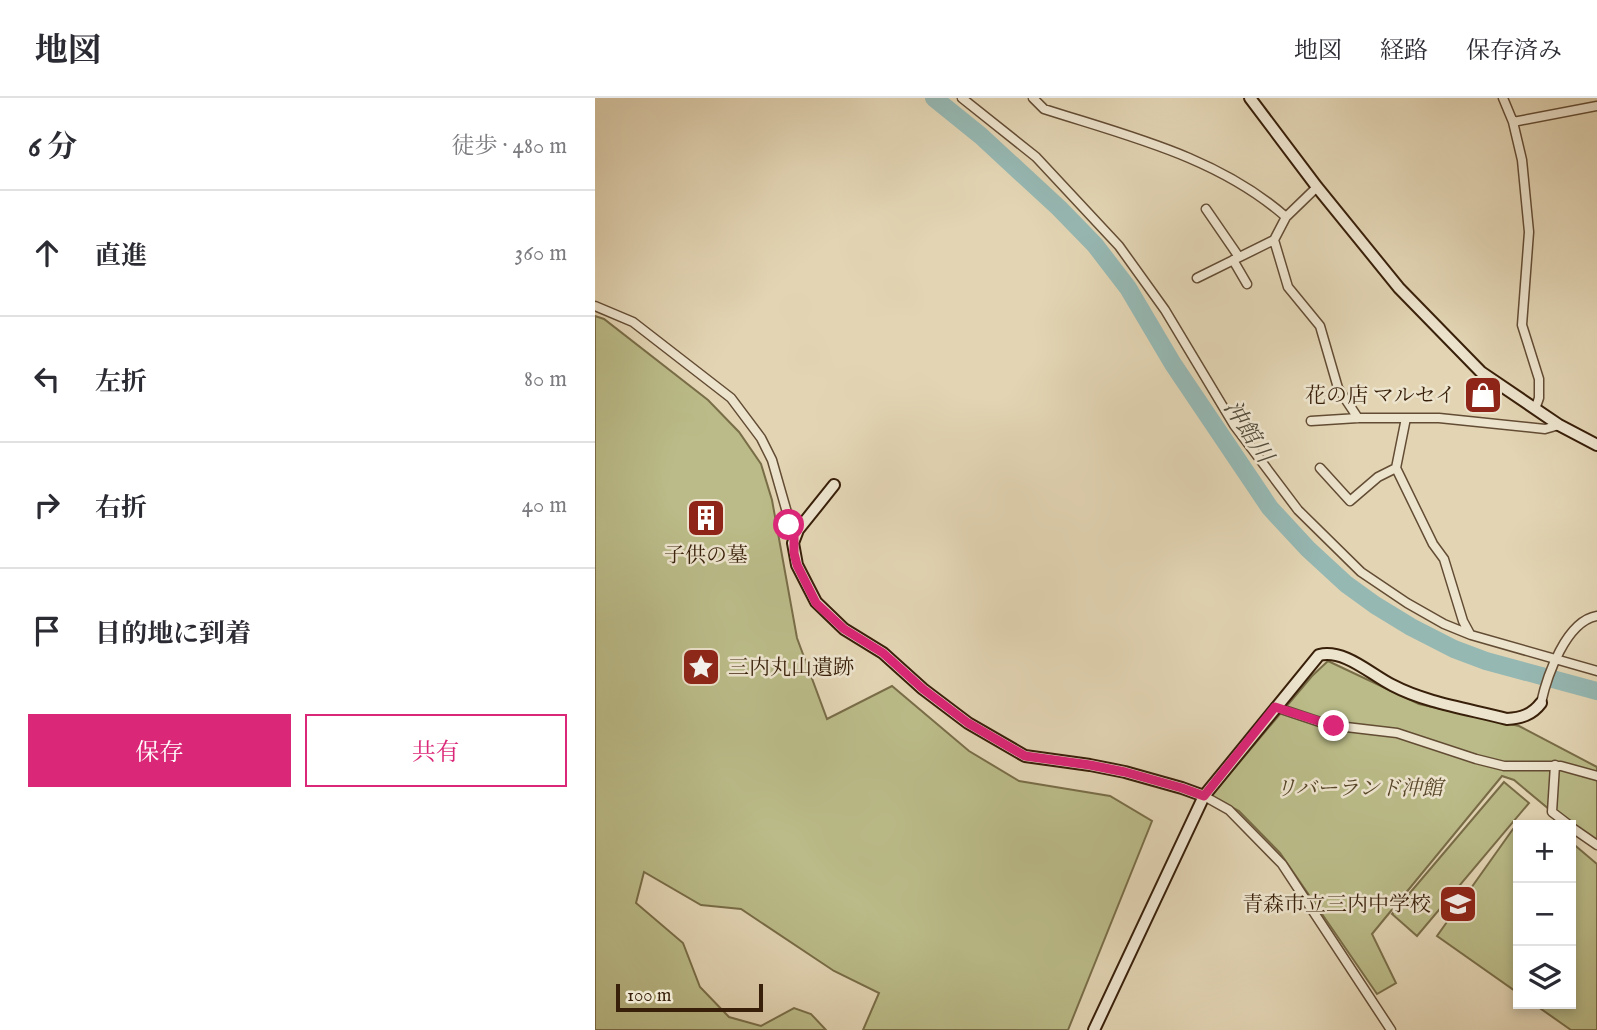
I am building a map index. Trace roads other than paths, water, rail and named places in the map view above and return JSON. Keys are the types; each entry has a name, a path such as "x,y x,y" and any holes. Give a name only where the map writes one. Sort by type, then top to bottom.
{"street":[{"path":"962,98 1036,157 1119,246 1165,310 1234,425 1290,499 1319,532 1361,572 1444,624 1471,635 1597,671"},
{"path":"1033,98 1045,109 1188,156 1216,169 1286,217"},
{"path":"1249,98 1399,288 1481,372 1559,425 1597,445"},
{"path":"1503,98 1513,122 1522,160 1529,232 1522,325 1539,379 1539,398 1535,409"},
{"path":"1513,122 1597,106"},
{"path":"1197,278 1274,240 1286,217 1317,187"},
{"path":"1206,209 1236,259 1247,284"},
{"path":"1274,240 1288,287 1320,326 1338,388 1357,418"},
{"path":"595,306 633,323 731,398 761,438 772,460 794,537 794,553 816,603 829,617 883,653 940,702 1003,746 1025,756 1125,772 1182,788 1229,810 1282,864 1391,1030"},
{"path":"1406,418 1396,468 1433,544 1444,559 1463,621 1471,635"},
{"path":"1311,421 1406,418 1459,420 1545,429 1559,425"},
{"path":"1320,468 1350,501 1370,482 1396,468"},
{"path":"794,537 834,485"},
{"path":"1094,1030 1204,796 1319,655 1329,653 1341,656 1412,694 1507,719 1518,718 1531,713 1542,698 1553,660 1583,620 1597,615"},
{"path":"1275,707 1329,725 1397,733 1504,766 1555,765 1597,776"},
{"path":"1555,765 1552,812 1562,820"},
{"path":"1576,830 1597,845"}],"waterway":[{"name":"沖館川","path":"934,98 981,136 1095,245 1128,288 1173,364 1270,508 1308,549 1346,584 1411,627 1454,649 1486,661 1597,691"}],"place":[{"name":"花の店 マルセイ","path":"1483,395"},
{"name":"子供の墓","path":"706,518"},
{"name":"三内丸山遺跡","path":"701,667"},
{"name":"青森市立三内中学校","path":"1458,904"}],"park label":[{"name":"リバーランド沖館","path":"1359,788"}]}
